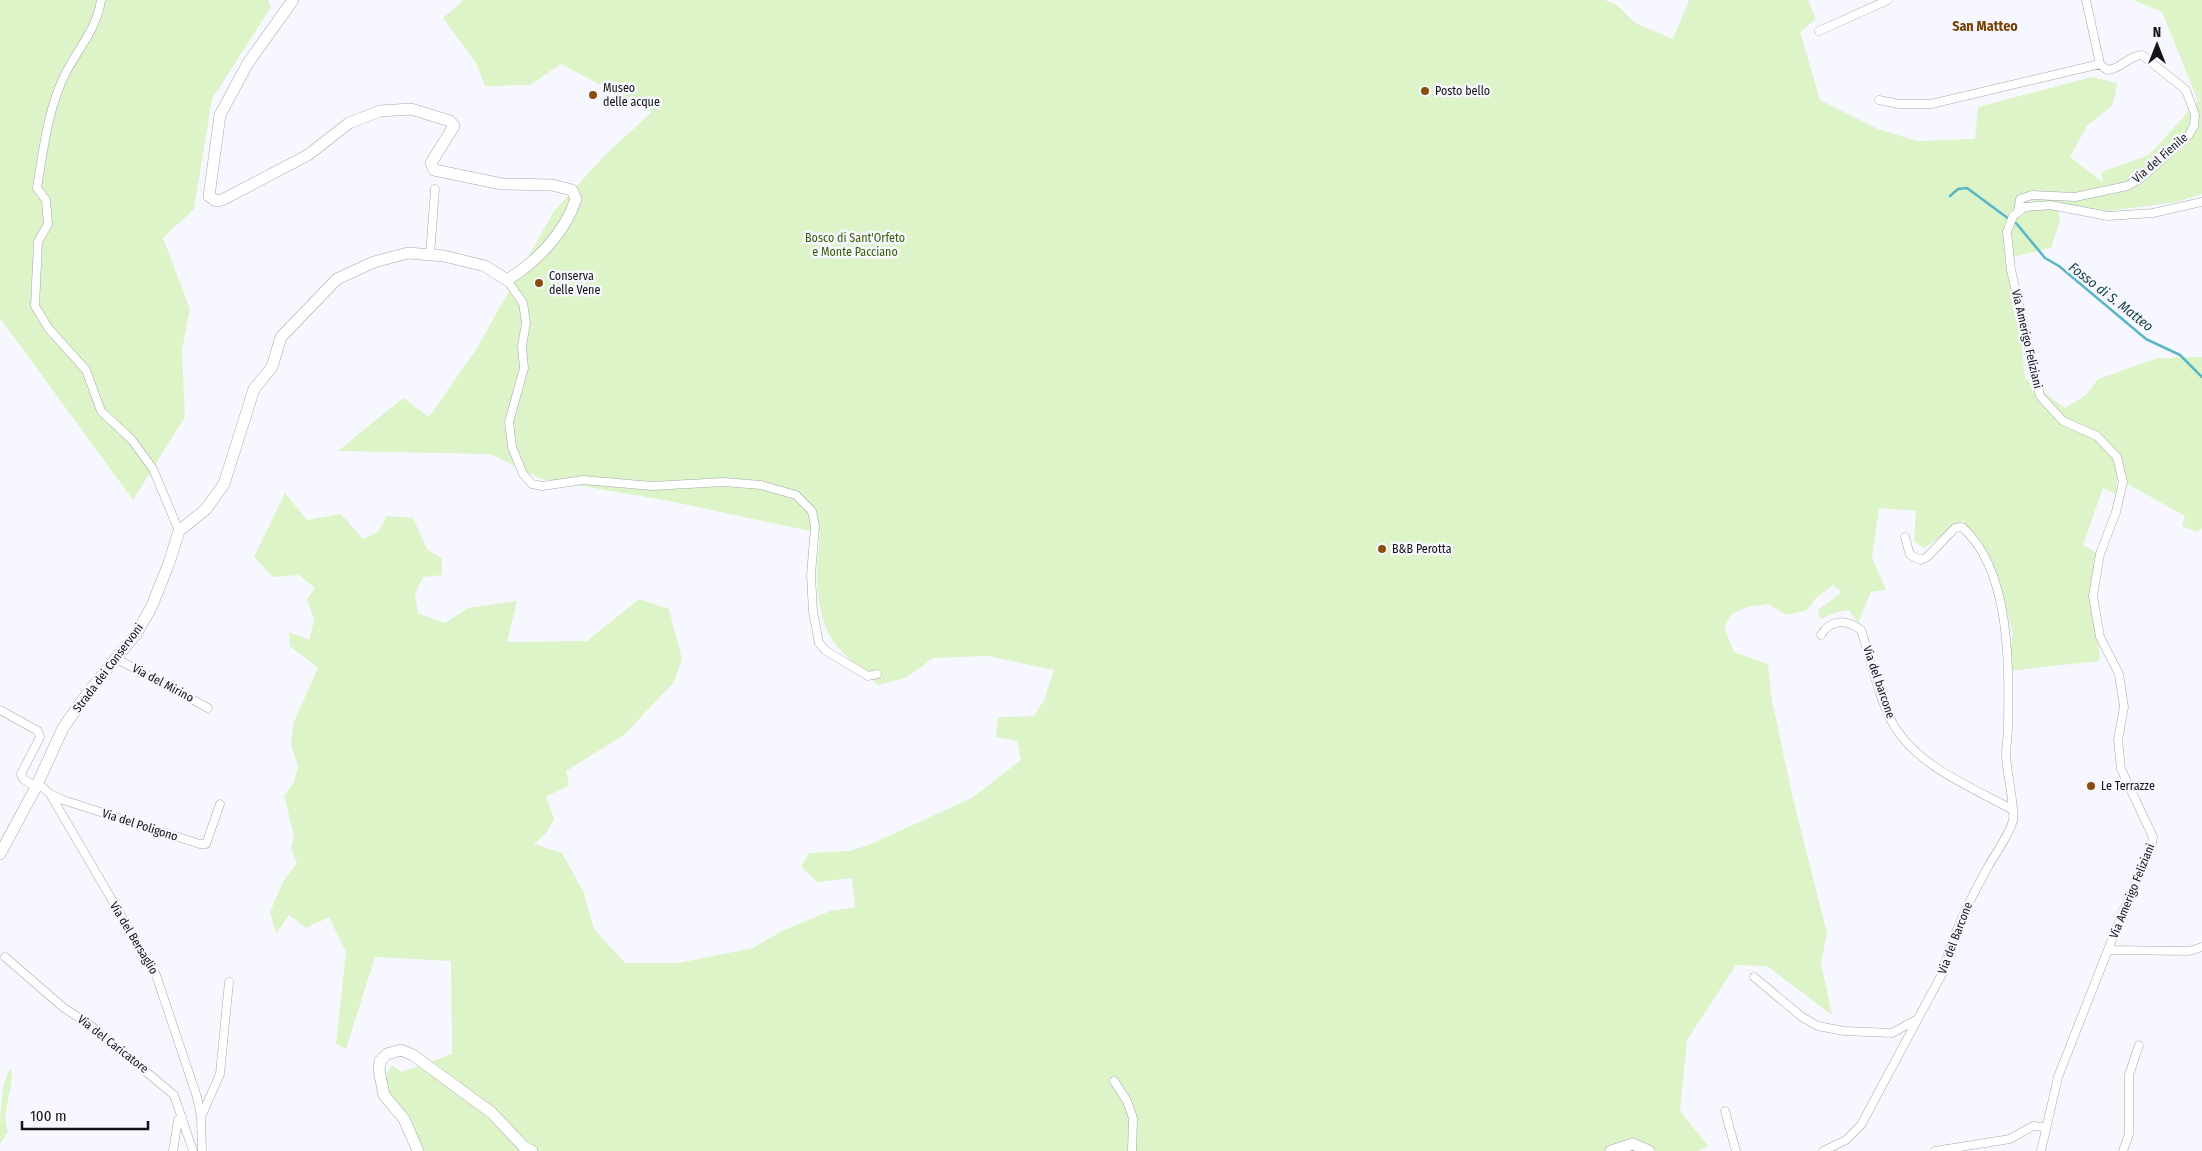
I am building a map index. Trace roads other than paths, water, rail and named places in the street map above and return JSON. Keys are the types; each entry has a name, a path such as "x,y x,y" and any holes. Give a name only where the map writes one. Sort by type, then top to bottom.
{"street":[{"path":"101,0 99,14 61,82 47,126 37,188 46,200 48,224 38,242 35,306 48,329 86,370 101,411 132,440 153,469 179,530 206,509 224,484 254,389 272,367 281,337 337,279 374,262 408,253 430,255 485,266 507,280 523,303 526,322 522,346 524,368 509,422 512,447 523,474 532,484 542,486 586,480 652,486 724,482 761,485 796,495 812,511 815,526 812,612 819,643 826,651 868,676 877,674"},
{"path":"294,0 248,63 220,115 209,196 216,201 222,200 262,180 308,155 349,123 380,111 411,109 450,121 454,126 431,162 434,170 502,184 552,185 572,190 576,199 569,220 552,242 507,280"},
{"path":"1819,31 1888,0"},
{"path":"1878,100 1900,104 1930,104 2100,64 2086,0"},
{"name":"Via del Fienile","path":"2018,212 2020,199 2032,194 2075,197 2127,186 2140,179 2188,136 2194,126 2195,115 2186,90 2142,54 2131,56 2116,70 2107,70 2100,64"},
{"path":"430,255 435,189"},
{"path":"2018,212 2025,207 2050,206 2108,216 2153,212 2202,202"},
{"name":"Via Amerigo Feliziani","path":"2018,212 2013,216 2007,232 2011,270 2040,396 2064,420 2097,436 2118,457 2123,482 2116,512 2100,554 2093,596 2100,637 2119,674 2124,707 2118,740 2121,769 2153,837 2151,848 2058,1077 2045,1126 2041,1151"},
{"name":"Via del Barcone","path":"1823,1151 1846,1140 1861,1125 1943,972 1948,954 1969,902 2013,821 2006,753 2008,727 2003,620 2001,605 1986,561 1970,534 1962,528 1955,528 1927,557 1921,560 1910,555 1905,537"},
{"name":"Strada dei Conservoni","path":"0,854 37,785 63,728 90,690 136,634 151,608 170,564 179,530"},
{"name":"Via del barcone","path":"1821,635 1830,624 1844,621 1854,624 1861,630 1893,724 1907,742 1934,767 2013,810"},
{"name":"Via del Mirino","path":"117,659 208,708"},
{"name":"Via del Poligono","path":"0,710 38,731 40,737 21,774 22,779 37,785 50,794 200,844 206,844 220,804"},
{"name":"Via del Bersaglio","path":"50,794 156,975 197,1097 201,1117 202,1151"},
{"path":"2108,950 2190,951 2202,947"},
{"name":"Via del Caricatore","path":"5,957 64,1008 90,1024 161,1082 174,1095 193,1151"},
{"path":"1754,977 1802,1017 1818,1026 1844,1031 1892,1033 1916,1020"},
{"path":"201,1117 220,1074 229,982"},
{"path":"2123,1151 2129,1134 2130,1075 2139,1045"},
{"path":"418,1151 404,1119 384,1095 379,1070 380,1061 387,1054 401,1050 413,1055 492,1113 524,1147 532,1151"},
{"path":"1114,1081 1127,1101 1133,1118 1132,1151"},
{"path":"1725,1111 1736,1151"},
{"path":"173,1151 178,1120 182,1117"},
{"path":"1935,1151 2010,1139 2033,1126 2045,1126"},
{"path":"1611,1151 1633,1144 1649,1151"}],"waterway":[{"name":"Fosso di S. Matteo","path":"1950,196 1958,189 1967,188 2009,219"},
{"name":"Fosso di S. Matteo","path":"2016,223 2045,258 2059,266 2146,339 2180,355 2202,377"}],"place":[{"name":"Posto bello","path":"1425,91"},
{"name":"Museo delle acque","path":"593,95"},
{"name":"Conserva delle Vene","path":"539,283"},
{"name":"B&B Perotta","path":"1382,549"},
{"name":"Le Terrazze","path":"2091,786"}],"district":[{"name":"San Matteo","path":"1985,26"}],"park label":[{"name":"Bosco di Sant'Orfeto e Monte Pacciano","path":"855,245"}]}
